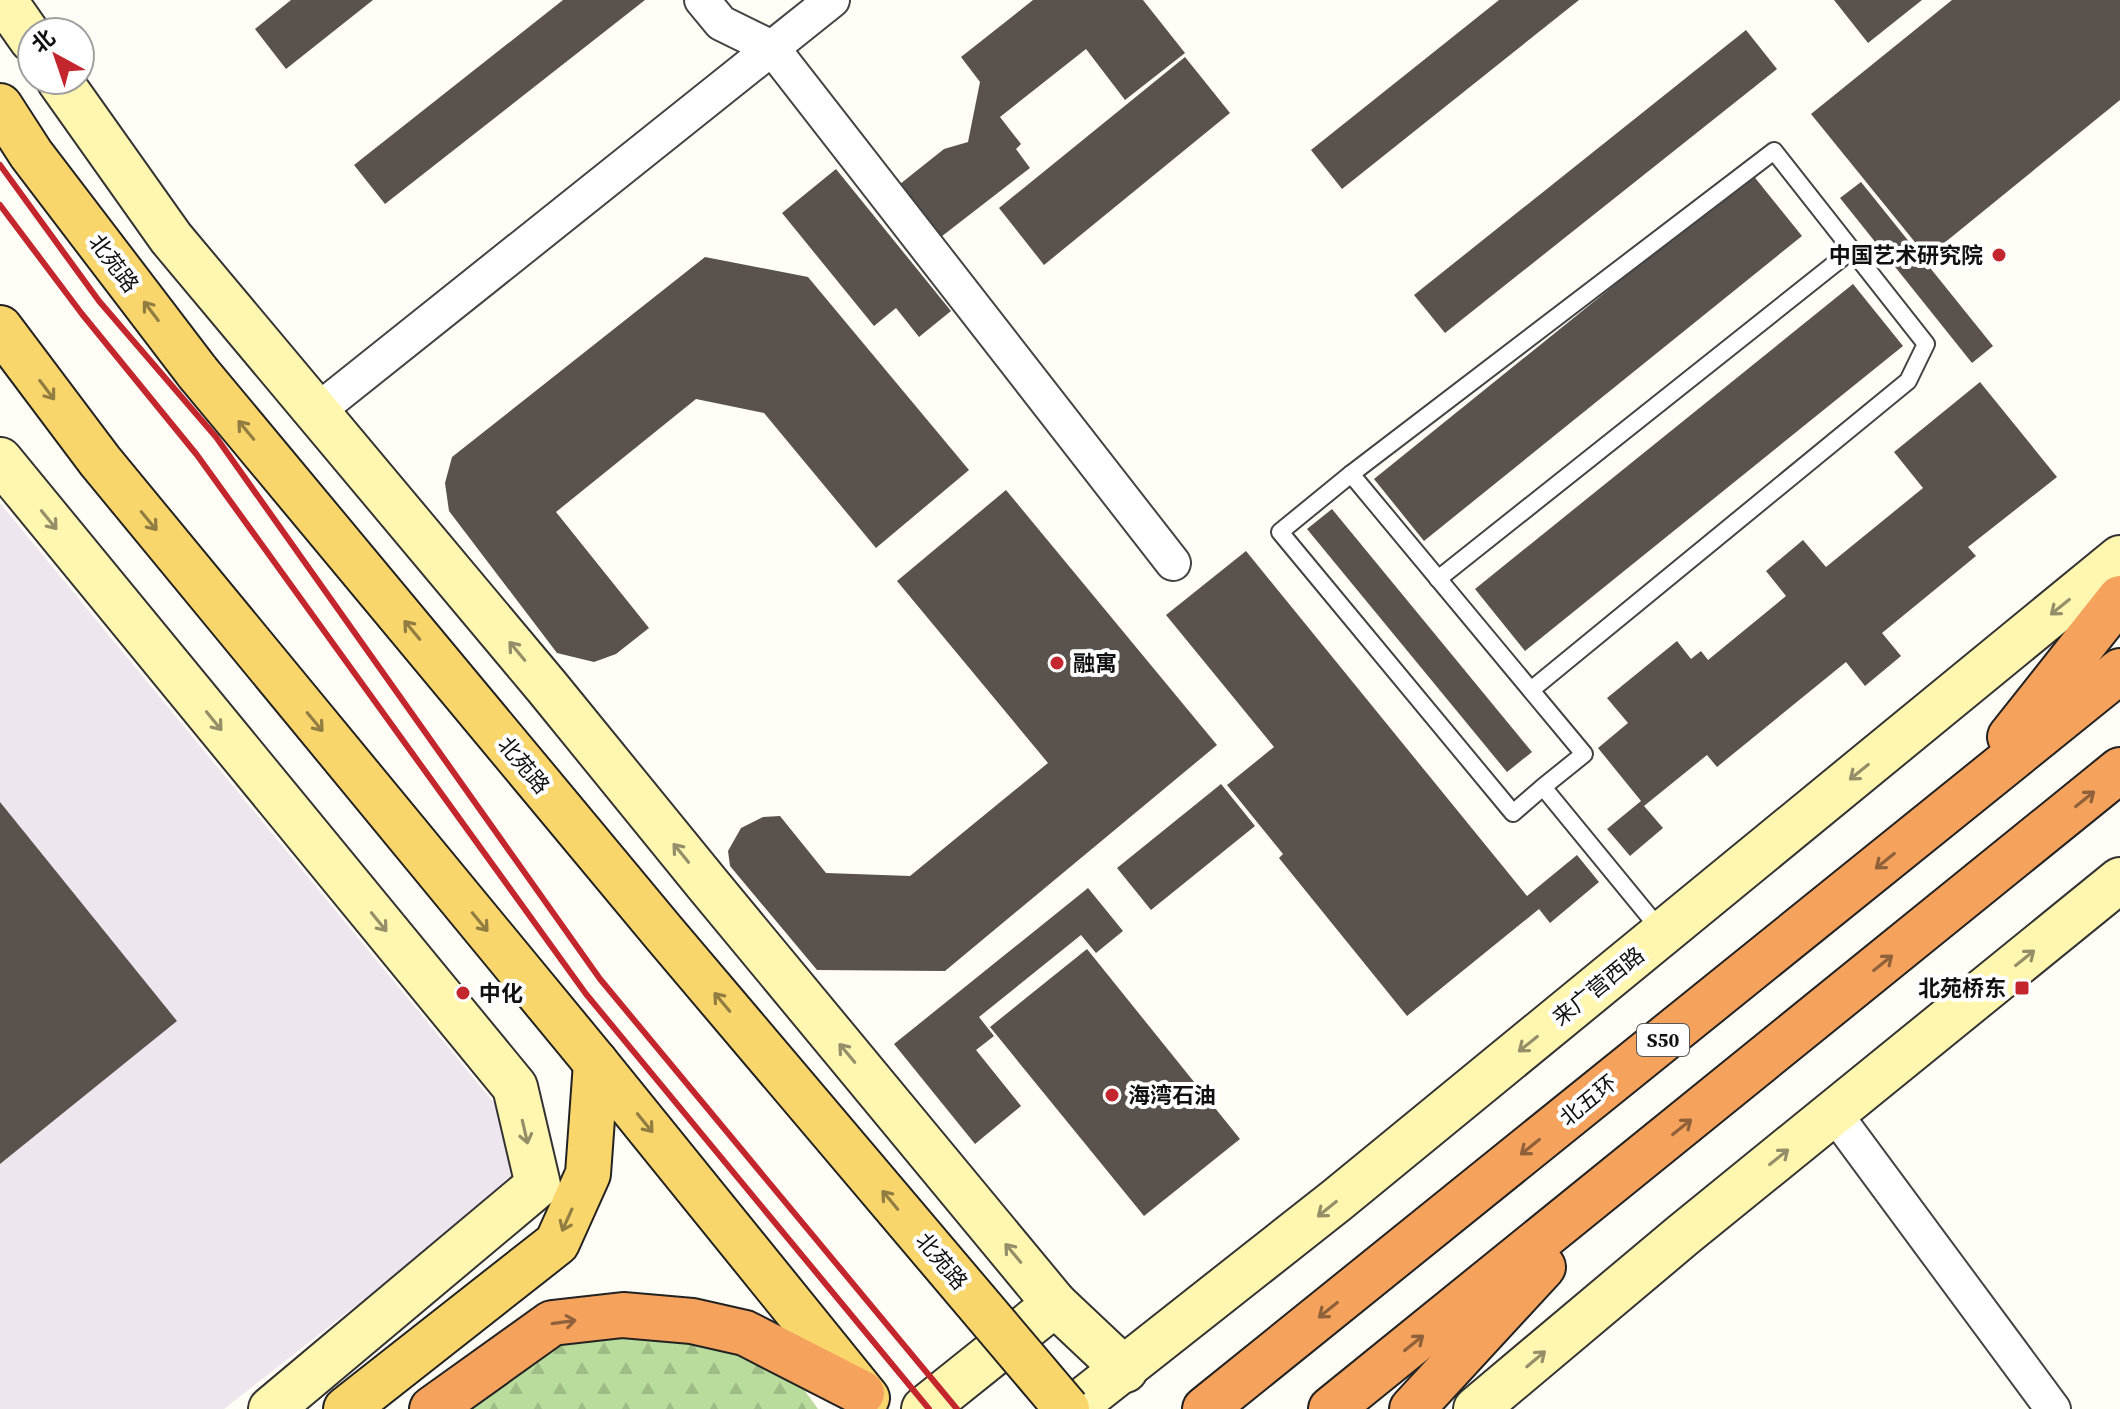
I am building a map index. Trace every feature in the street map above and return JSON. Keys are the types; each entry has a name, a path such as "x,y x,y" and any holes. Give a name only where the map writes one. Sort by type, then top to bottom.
{"highway":[{"path":"1960,801 2120,598"},
{"name":"北五环","path":"1205,1409 2120,671"},
{"path":"1331,1409 2120,770"},
{"path":"1412,1409 1648,1154"},
{"path":"432,1409 552,1323 623,1315 692,1321 745,1333 869,1401"}],"main road":[{"name":"北苑路","path":"0,106 31,154 198,373 673,944 1070,1409"},
{"path":"0,328 100,461 596,1063 869,1401"},
{"path":"346,1409 557,1243 588,1174 596,1063"}],"street":[{"path":"4,0 16,17"},
{"path":"702,0 721,23 772,48 1173,563"},
{"path":"316,412 832,0"},
{"path":"70,96 171,238 547,687 1055,1304 1125,1370"},
{"path":"0,460 515,1087 538,1185 271,1409"},
{"name":"来广营西路","path":"1070,1409 1125,1370 1337,1200 2120,558"},
{"path":"1476,1409 2120,880"},
{"path":"1834,1113 2053,1409"},
{"path":"924,1409 1055,1304"}],"lane":[{"path":"1351,474 1584,754 1513,813 1280,532 1351,474 1774,151 1926,344 1908,381 1531,690"},
{"path":"1438,579 1852,250"},
{"path":"1543,787 1663,933"}],"shaded area":[{"path":"0,503 494,1103 521,1176 224,1409 0,1409"}],"green space":[{"path":"718,1336 784,1362 818,1409 469,1409 558,1337"}],"building":[{"path":"291,0 373,0 286,69 255,29"},
{"path":"563,0 645,0 385,204 354,165"},
{"path":"1033,0 1143,0 1185,53 1125,100 1086,49 1000,117 1021,144 1016,149 1030,168 937,240 895,188 944,149 968,142 980,82 961,57"},
{"path":"1499,0 1579,0 1342,189 1311,150"},
{"path":"1834,0 1922,0 1868,43"},
{"path":"1952,0 2120,0 2120,100 1927,257 1811,114"},
{"path":"1746,30 1777,69 1445,333 1414,295"},
{"path":"1185,57 1230,113 1044,265 999,208"},
{"path":"836,169 951,311 919,337 896,308 874,326 782,213"},
{"path":"1752,174 1802,236 1424,541 1374,479"},
{"path":"1861,182 1993,346 1972,363 1840,198"},
{"path":"705,257 808,277 969,470 876,548 764,413 696,399 556,512 649,628 616,654 594,662 557,653 449,511 445,483 452,457"},
{"path":"1853,284 1903,346 1525,651 1475,589"},
{"path":"1980,382 2057,477 1968,547 1976,556 1882,633 1901,656 1865,686 1846,662 1717,767 1707,755 1644,806 1663,828 1630,856 1607,829 1641,801 1598,748 1628,723 1607,698 1677,641 1691,659 1701,651 1708,660 1786,596 1766,571 1803,540 1826,567 1923,488 1894,452"},
{"name":"融寓","path":"1006,490 1217,745 945,971 817,970 730,866 728,851 741,828 763,817 780,816 826,873 910,876 1048,763 897,581"},
{"path":"1332,509 1532,752 1507,772 1307,529"},
{"path":"1246,551 1527,896 1577,855 1599,882 1550,923 1539,909 1407,1016 1279,858 1283,854 1227,785 1274,747 1166,615"},
{"path":"1221,784 1255,826 1151,910 1117,868"},
{"path":"0,802 177,1021 0,1164"},
{"path":"1088,888 1123,931 1096,953 1081,935 979,1017 994,1036 976,1050 1021,1106 975,1144 894,1044"},
{"path":"1087,949 1240,1139 1144,1216 990,1027"}],"railway":[{"path":"0,165 99,301 216,437 600,979 957,1409"},
{"path":"0,205 82,314 197,455 586,994 929,1409"}],"place":[{"name":"中国艺术研究院","path":"1999,255"},
{"name":"融寓","path":"1057,663"},
{"name":"北苑桥东","path":"2022,988"},
{"name":"中化","path":"463,993"},
{"name":"海湾石油","path":"1112,1095"}]}
